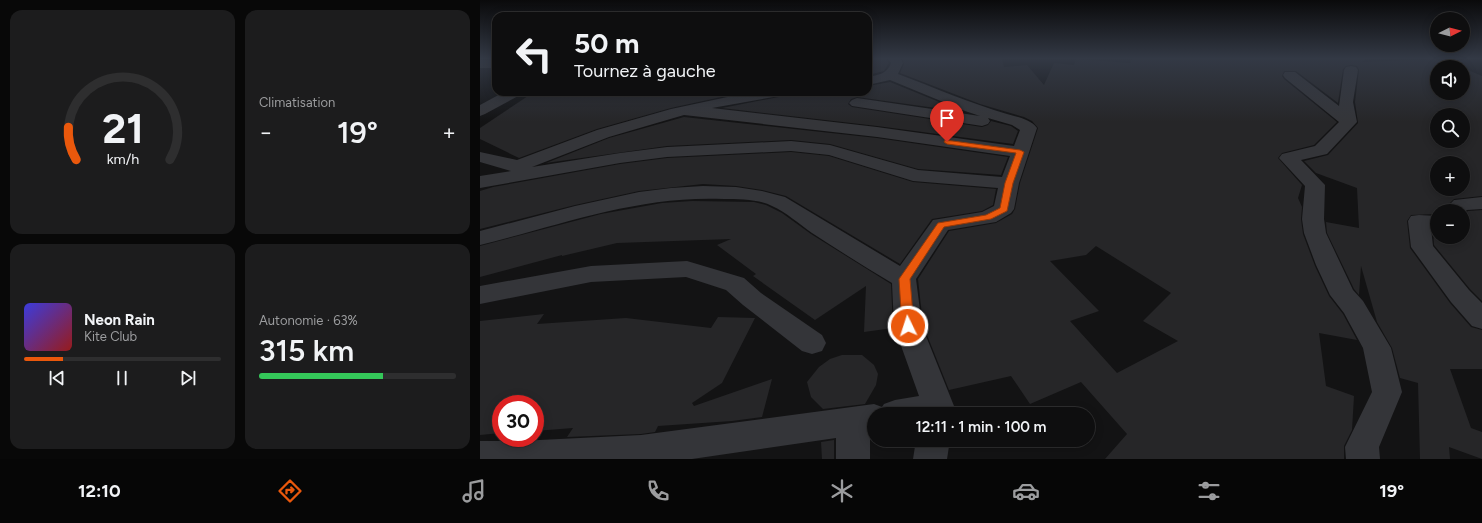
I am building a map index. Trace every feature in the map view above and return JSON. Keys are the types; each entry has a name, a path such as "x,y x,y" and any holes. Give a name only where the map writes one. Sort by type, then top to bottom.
{"street":[{"path":"901,79 970,108 1018,122 1029,128"},
{"path":"1294,79 1350,122"},
{"path":"1350,79 1346,102 1350,122"},
{"path":"480,111 508,96"},
{"path":"480,181 616,129 684,110 758,96"},
{"path":"857,103 1029,128"},
{"path":"684,110 877,132 1020,152"},
{"path":"1350,122 1320,150 1288,158 1315,185 1313,219 1315,232 1343,295 1354,308 1377,348 1387,392 1362,447 1364,459"},
{"path":"936,407 908,326 904,279 941,225 988,217 1004,209 1009,183 1029,128"},
{"path":"480,181 620,158 667,152 791,146 830,150 908,172 913,175 1009,183"},
{"path":"480,157 518,166"},
{"path":"480,238 610,204 654,196 674,193 721,192 753,195 777,201 904,279"},
{"path":"1461,204 1482,203"},
{"path":"1430,222 1419,221 1422,247 1460,296 1482,319"},
{"path":"480,295 591,274 687,269 735,284 752,300 812,343"},
{"path":"480,457 519,457 641,451 863,420 853,459"},
{"path":"930,459 932,447"}],"building":[{"path":"917,79 1039,79 1044,85 1047,79 1285,79 1337,122 1314,145 1282,153 1278,158 1302,185 1298,198 1302,207 1301,219 1303,234 1315,266 1329,296 1343,314 1357,340 1319,333 1326,386 1354,396 1352,430 1344,446 1344,459 1105,459 1127,434 1081,382 1030,404 1011,376 949,390 923,325 918,279 949,231 996,223 1012,214 1015,209 1020,183 1038,128 1032,121 1024,117 980,104","holes":["1096,246 1171,293 1143,321 1178,341 1117,373 1070,321 1099,311 1050,261 1086,255"]},
{"path":"1307,79 1341,79 1338,103"},
{"path":"1358,79 1430,79 1430,100 1470,100 1470,79 1482,79 1482,196 1454,199 1449,204 1430,204 1430,214 1411,215 1407,221 1410,248 1450,303 1471,327 1482,330 1482,369 1450,369 1471,428 1482,432 1482,459 1449,447 1450,459 1420,459 1418,383 1400,378 1392,348 1377,322 1361,266 1359,295 1354,289 1327,233 1326,222 1359,228 1357,188 1316,173 1304,161 1328,155 1358,123 1355,102"},
{"path":"890,82 964,112 857,97 851,99 848,104 852,107 982,127 988,125 991,121 1011,126 1018,131 1013,144 722,108 784,96 872,96 872,85"},
{"path":"528,96 726,96 671,108 597,129 519,158 480,139 480,128"},
{"path":"684,117 877,138 1008,157 1001,175 918,169 830,144 791,140 667,146 546,163 609,138"},
{"path":"791,152 829,156 913,182 996,189 993,205 982,211 932,219 900,264 786,196 736,186 703,184 639,191 575,205 480,229 480,191 493,187 620,164 667,158"},
{"path":"692,201 754,202 766,205 782,213 811,234 891,284 893,328 864,332 866,286 815,320 753,276 756,274 717,245 731,239 617,243 562,255 480,277 480,246 601,214 662,203"},
{"path":"1482,210 1482,301 1470,289 1434,245 1470,244 1470,211"},
{"path":"544,314 537,324 626,318 711,328 718,317 755,318 722,383 692,403 694,406 772,379 762,417 732,421 658,426 655,432 641,434 567,437 573,428 544,430 544,395 492,395 492,434 480,435 480,321"},
{"path":"842,355 862,355 874,365 878,374 876,385 865,404 823,409 811,397 807,382 819,367 830,359"},
{"path":"834,440 834,459 822,459 821,442"}],"route":[{"path":"908,326 904,279 941,225 988,217 1004,209 1009,183 1020,152 947,142"}]}
